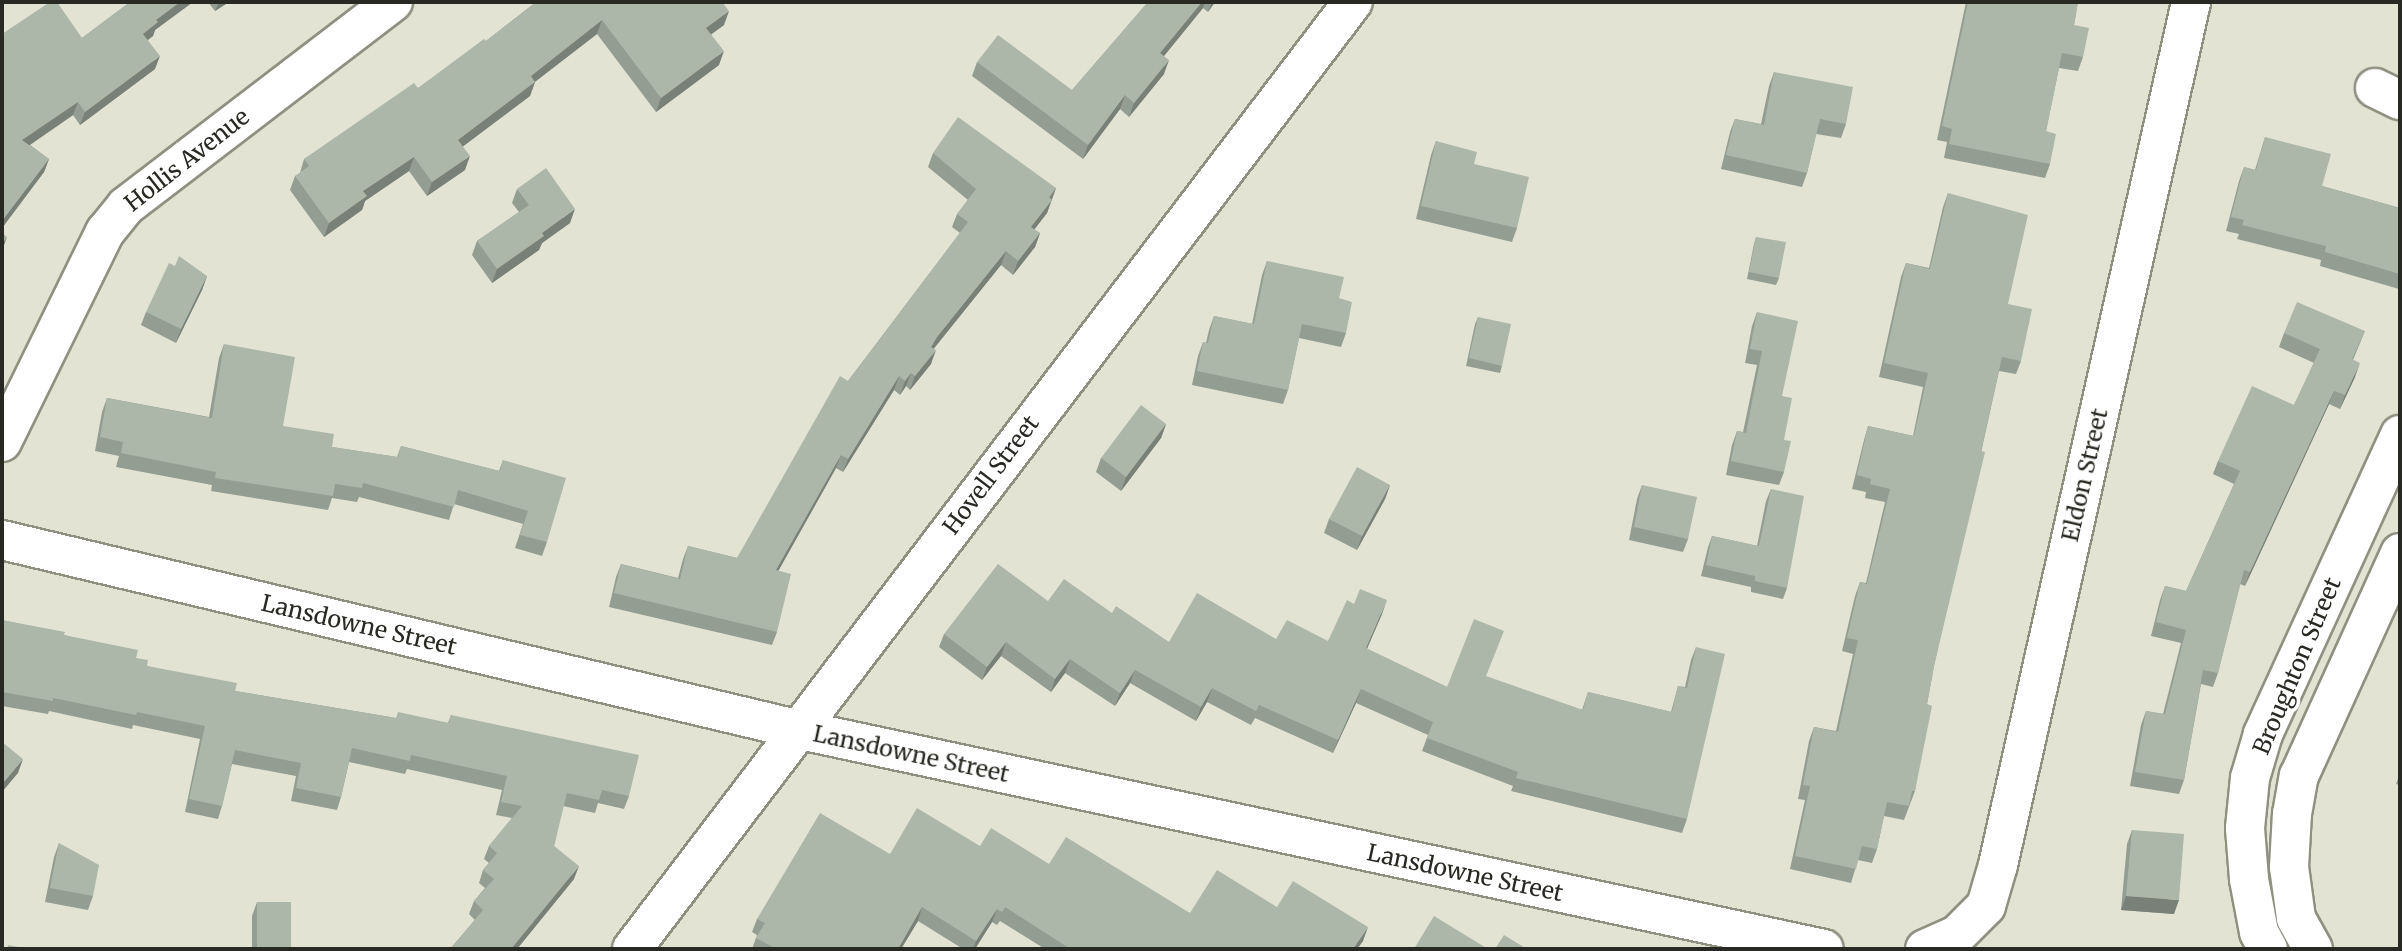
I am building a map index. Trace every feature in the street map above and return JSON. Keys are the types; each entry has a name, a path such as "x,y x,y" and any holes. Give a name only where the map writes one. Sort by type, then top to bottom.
{"street":[{"name":"Hollis Avenue","path":"2,442 105,232 126,206 393,2"},
{"name":"Hovell Street","path":"632,949 796,729 1353,2"},
{"name":"Eldon Street","path":"1941,942 1986,906 1998,866 2191,2"},
{"name":"Broughton Street","path":"2268,949 2259,932 2249,879 2245,828 2250,778 2263,734 2400,435"},
{"name":"Lansdowne Street","path":"2,540 796,729 1824,949"},
{"name":"Broughton Street","path":"2313,949 2297,918 2289,867 2292,814 2299,776 2400,553"}],"building":[{"path":"50,2 57,2 82,38 130,2 180,2 143,34 160,56 85,112 78,102 22,140 49,159 2,221 2,34"},
{"path":"536,2 722,2 729,11 706,28 724,51 661,98 602,20 531,76 535,82 458,140 470,156 432,182 414,157 363,191 367,196 329,223 295,176 309,166 304,159 414,83 418,88"},
{"path":"1148,2 1202,2 1160,53 1169,60 1134,103 1125,95 1088,145 977,62 998,35 1072,90"},
{"path":"1968,2 2078,2 2074,25 2089,28 2083,57 2062,53 2046,131 2056,134 2050,164 1949,144 1952,129 1942,126"},
{"path":"1774,72 1853,87 1846,124 1820,119 1807,173 1726,155 1735,119 1764,125"},
{"path":"958,117 1056,188 1049,197 1052,200 1031,227 1040,233 1018,261 1006,251 937,337 931,347 936,350 915,376 911,373 905,381 899,376 848,459 841,455 776,570 791,574 777,632 614,593 621,564 680,579 688,546 737,558 840,376 848,381 968,222 957,214 976,189 933,153"},
{"path":"2265,137 2331,154 2322,186 2400,208 2400,274 2325,252 2326,246 2242,225 2244,220 2231,217 2244,167 2256,170"},
{"path":"1436,141 1477,152 1474,164 1529,177 1517,228 1421,206"},
{"path":"546,168 575,209 542,233 544,236 497,269 477,241 529,205 517,189"},
{"path":"1948,193 2028,215 2008,304 2032,309 2021,361 2002,357 1981,451 1985,452 1934,666 1927,704 1932,706 1915,791 1912,791 1909,806 1887,802 1877,849 1862,846 1856,869 1795,856 1810,786 1803,785 1814,727 1838,732 1858,640 1847,638 1860,582 1867,584 1890,489 1870,484 1871,479 1857,475 1868,426 1914,436 1928,373 1884,363 1906,263 1930,269"},
{"path":"1756,237 1786,242 1779,278 1749,272"},
{"path":"179,256 207,276 181,329 146,312 169,263 175,266"},
{"path":"1267,261 1344,277 1339,298 1352,302 1346,333 1302,324 1288,390 1197,371 1203,342 1208,343 1214,316 1254,324"},
{"path":"2297,302 2365,331 2352,359 2360,363 2345,395 2334,391 2250,572 2244,570 2218,673 2203,670 2184,780 2135,772 2146,711 2165,714 2186,630 2156,622 2165,586 2186,591 2240,471 2218,461 2252,386 2294,405 2320,349 2284,333"},
{"path":"1757,312 1798,321 1782,396 1792,398 1784,440 1791,441 1784,472 1731,461 1737,431 1746,433 1762,351 1750,349"},
{"path":"1478,317 1511,324 1502,366 1469,358"},
{"path":"224,344 295,357 283,426 334,434 332,447 398,457 401,446 500,471 503,460 566,478 547,542 520,535 528,511 458,490 454,507 363,483 362,488 335,484 333,496 215,478 216,472 121,453 123,442 100,437 107,398 212,418"},
{"path":"1141,405 1166,424 1126,477 1101,458"},
{"path":"1357,467 1390,485 1362,536 1329,519"},
{"path":"1642,485 1697,497 1688,539 1634,527"},
{"path":"1771,489 1804,496 1787,588 1755,581 1755,576 1706,565 1712,536 1759,546"},
{"path":"998,564 1048,601 1064,579 1112,613 1116,606 1169,642 1197,593 1276,639 1287,620 1328,641 1347,600 1354,604 1360,589 1387,600 1366,648 1447,687 1474,619 1504,631 1486,676 1583,710 1588,692 1672,712 1678,686 1687,688 1696,647 1725,654 1687,819 1516,778 1518,772 1427,738 1433,722 1361,689 1338,740 1259,705 1256,711 1212,688 1201,707 1135,670 1120,693 1070,659 1055,679 1006,642 987,667 944,634"},
{"path":"2,620 138,650 136,658 148,660 147,666 237,683 235,691 396,718 398,712 449,723 451,715 639,755 629,796 602,790 599,800 567,793 554,846 579,866 511,949 450,949 483,910 474,901 494,879 483,870 497,853 489,846 522,806 501,802 507,776 411,755 410,761 352,748 341,797 296,788 301,763 235,750 222,806 189,799 205,726 137,712 136,715 53,698 53,701 2,692"},
{"path":"2,742 23,759 2,784"},
{"path":"917,808 980,846 991,828 1049,864 1066,837 1190,913 1217,870 1277,907 1293,881 1368,927 1353,949 1069,949 1005,907 1002,912 997,909 976,941 922,907 898,949 776,949 756,938 765,923 757,919 820,813 890,854"},
{"path":"2132,830 2184,834 2179,900 2126,896"},
{"path":"59,843 99,865 93,896 50,888"},
{"path":"257,902 291,902 291,949 257,949"},
{"path":"1434,916 1488,949 1414,949"},
{"path":"1504,935 1527,949 1495,949"},
{"path":"8,945 29,949 7,949"}]}
